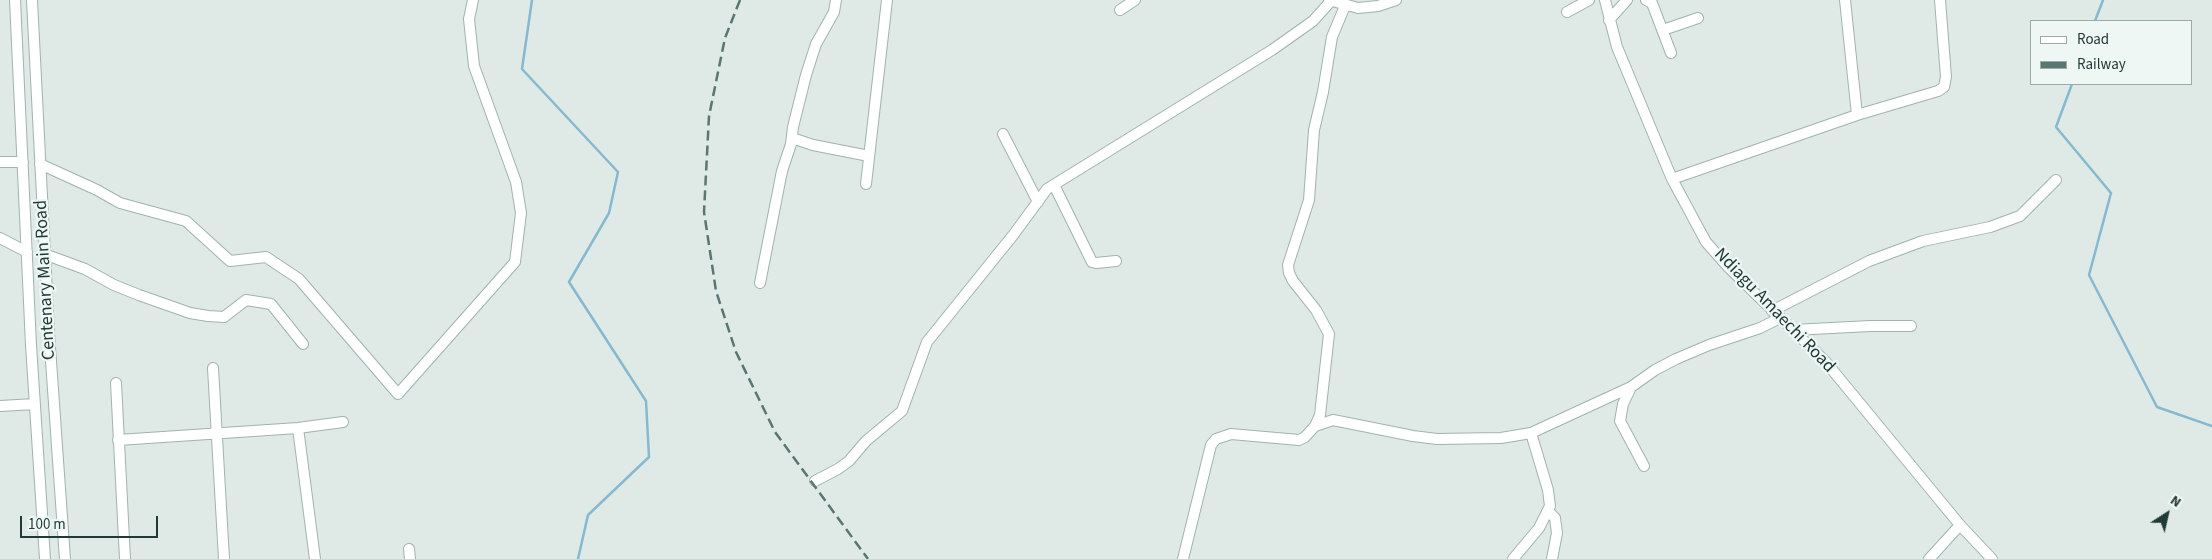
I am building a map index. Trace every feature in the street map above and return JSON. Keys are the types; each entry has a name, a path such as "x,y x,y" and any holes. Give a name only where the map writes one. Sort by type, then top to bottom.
{"street":[{"name":"Centenary Main Road","path":"15,0 31,333 46,559"},
{"name":"Centenary Main Road","path":"32,0 44,254 64,559"},
{"path":"40,164 97,190 120,204 186,221 230,261 266,258 299,279 398,394 515,262 521,213 516,182 474,66 469,19 472,0"},
{"path":"760,282 782,171 792,138 806,75 816,44 834,12 836,0"},
{"path":"866,184 887,0"},
{"path":"1120,10 1135,0"},
{"path":"815,481 844,465 866,441 902,411 927,342 1014,234 1047,189 1272,50 1313,21 1330,1 1358,8 1378,6 1396,0"},
{"path":"1567,12 1588,0"},
{"name":"Ndiagu Amaechi Road","path":"1604,0 1617,47 1672,179 1706,242 1729,268 1825,361 1960,525 1992,559"},
{"path":"1609,20 1627,0"},
{"path":"1845,0 1856,115"},
{"path":"1672,179 1856,115 1938,91 1944,87 1946,77 1940,0"},
{"path":"1652,1 1671,53"},
{"path":"1183,559 1211,445 1216,439 1221,436 1238,434 1299,440 1305,437 1315,426 1321,407 1329,334 1316,310 1293,281 1289,273 1288,264 1309,200 1314,130 1323,92 1332,37 1345,6"},
{"path":"1663,30 1698,18"},
{"path":"1003,134 1038,202"},
{"path":"792,138 813,145 868,156"},
{"path":"0,162 23,162"},
{"path":"1772,310 1869,260 1923,241 1990,227 2020,216 2056,180"},
{"path":"1054,185 1092,262 1116,261"},
{"path":"0,238 28,252"},
{"path":"44,254 85,269 131,292 190,313 224,316 246,300 271,304 303,344"},
{"path":"1315,426 1333,420 1437,439 1501,438 1531,433 1631,387 1655,370 1676,359 1709,344 1760,328 1780,318"},
{"path":"1793,330 1910,326"},
{"path":"31,333 49,333"},
{"path":"212,368 218,432 224,559"},
{"path":"116,383 125,559"},
{"path":"1631,387 1623,404 1620,421 1644,466"},
{"path":"0,406 35,404"},
{"path":"1321,407 1333,420"},
{"path":"118,440 298,428 342,422"},
{"path":"298,428 315,559"},
{"path":"1513,559 1539,528 1548,511 1550,501 1531,433"},
{"path":"1548,511 1557,523 1557,540 1552,559"},
{"path":"1929,559 1960,525"}],"waterway":[{"path":"532,0 522,69 618,172 609,213 569,282 646,401 649,457 588,515 578,559"},
{"path":"2095,20 2103,0"},
{"path":"2072,85 2056,127 2111,193 2089,275 2157,407 2212,426"}],"railway":[{"path":"740,0 725,38 709,116 704,212 716,291 736,352 775,432 868,559"}]}
